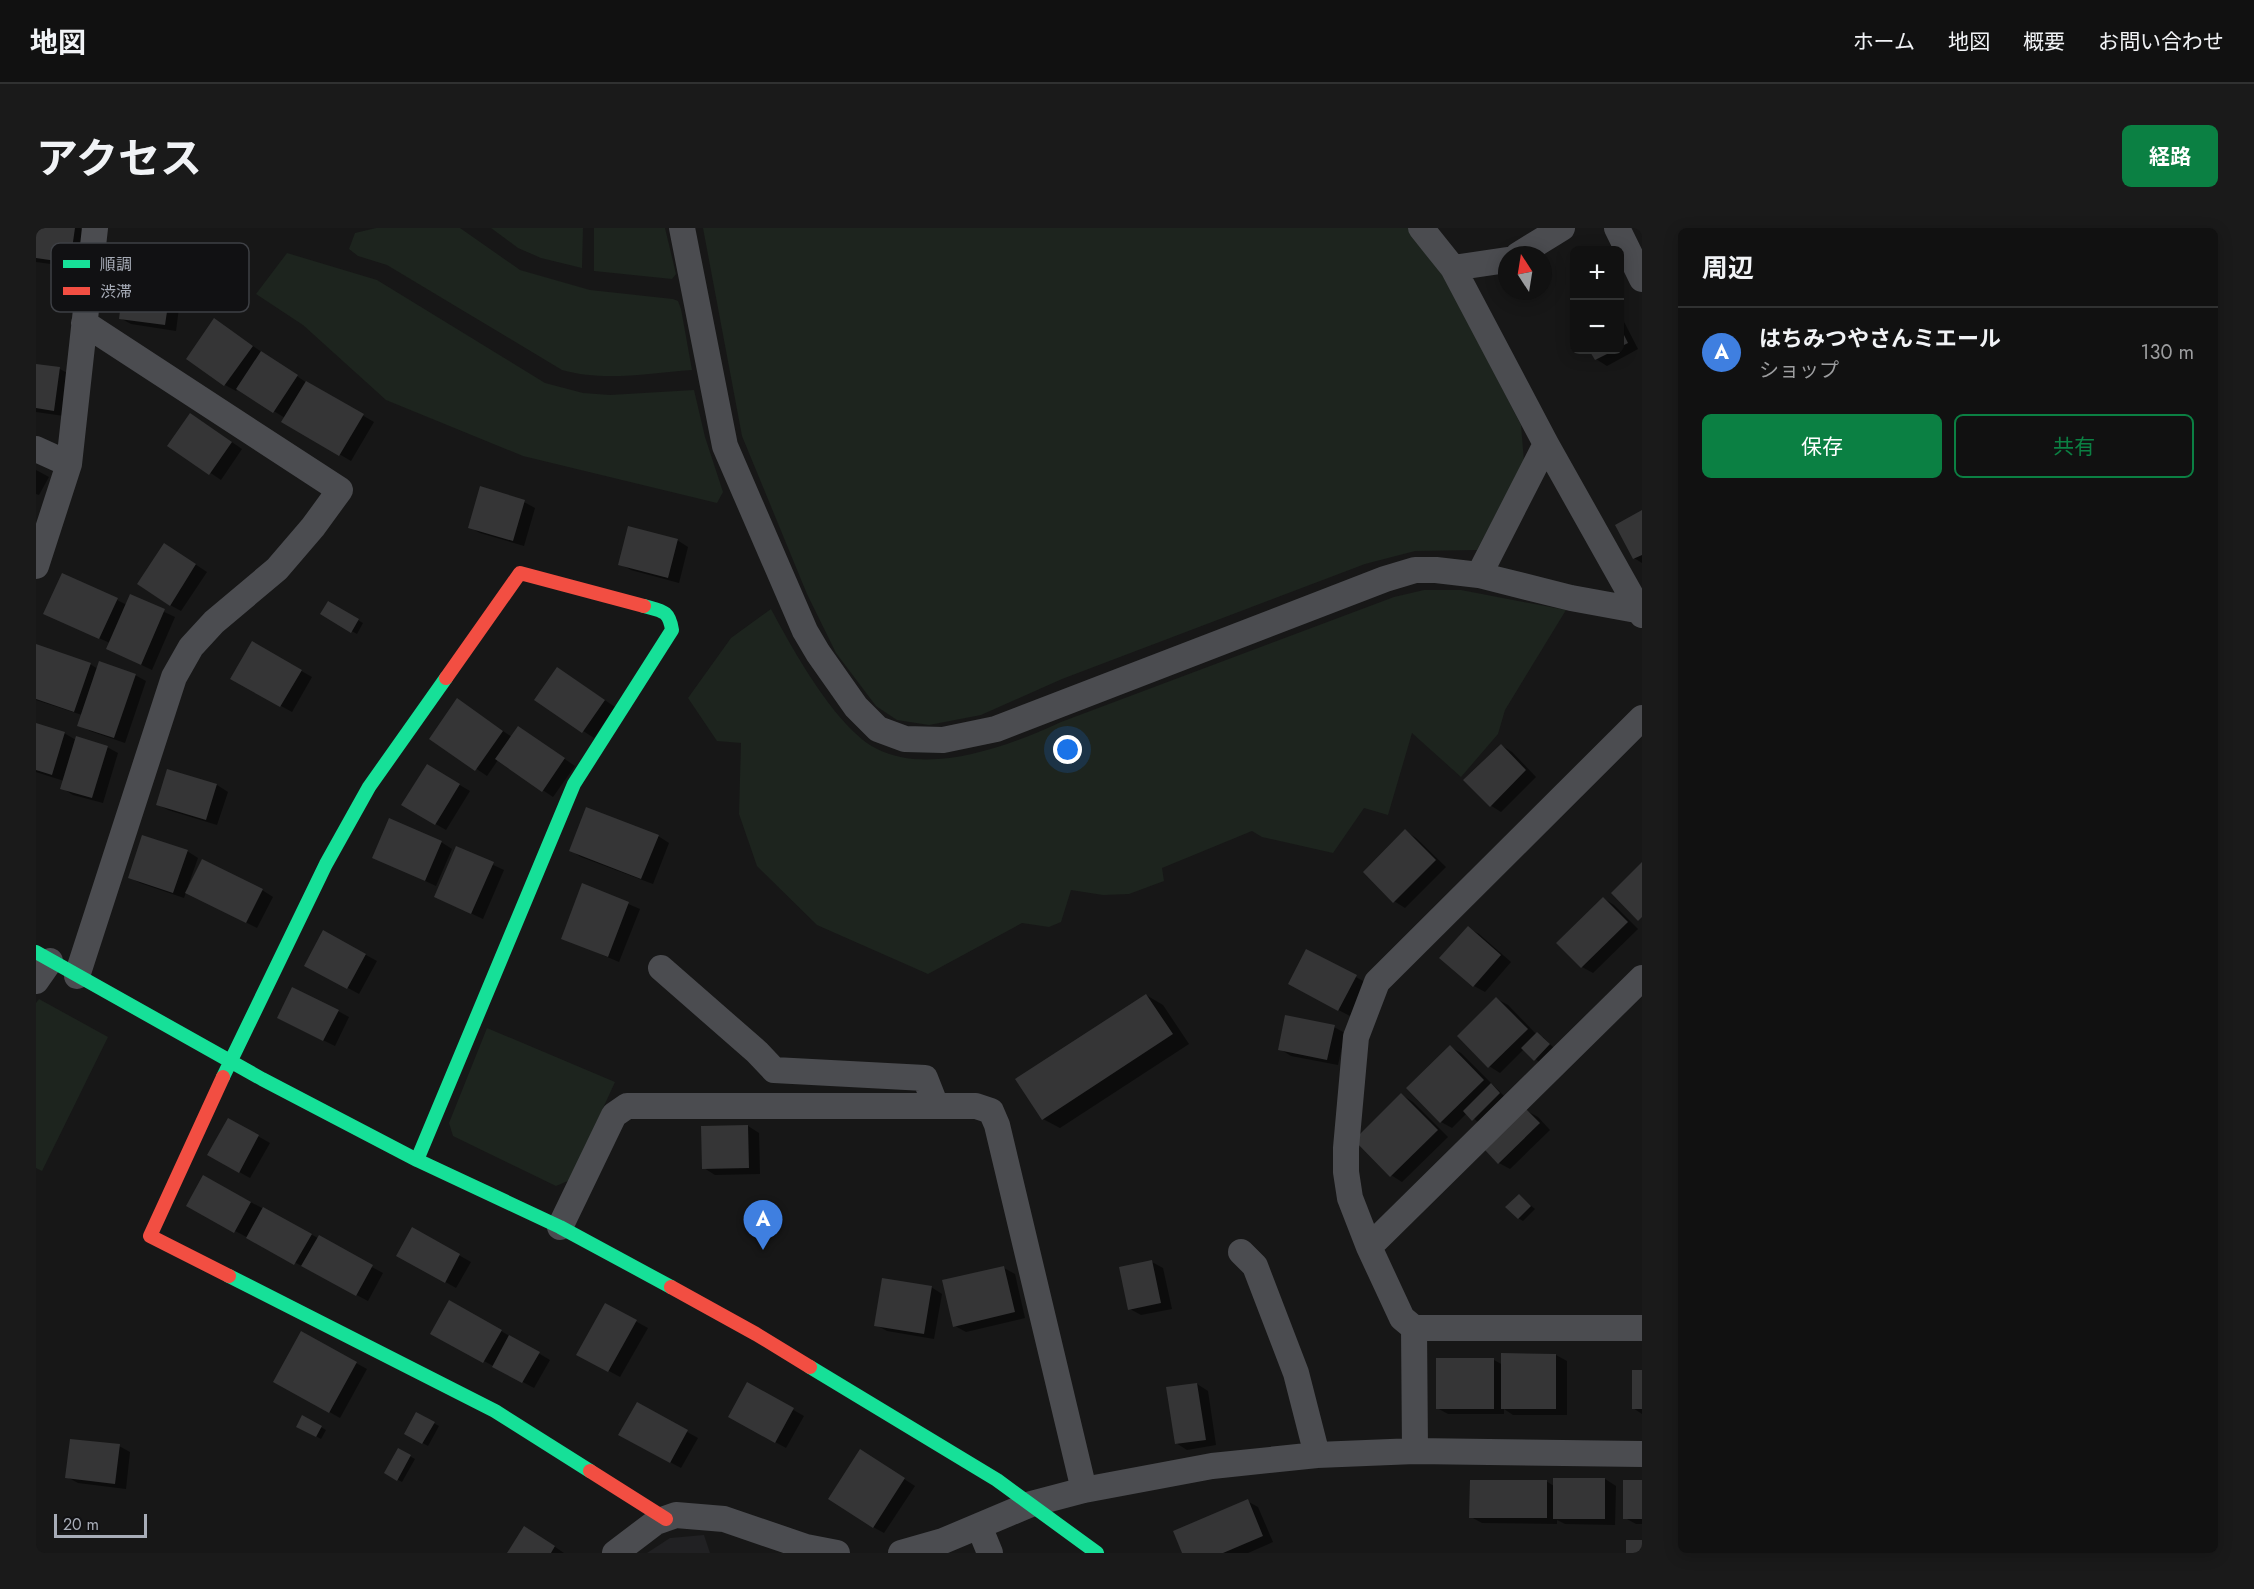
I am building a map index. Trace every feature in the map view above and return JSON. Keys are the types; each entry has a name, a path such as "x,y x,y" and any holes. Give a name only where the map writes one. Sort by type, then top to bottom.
{"street":[{"path":"93,243 95,228"},
{"path":"682,228 725,447 805,631 834,678 856,707 878,729 905,739 943,740 996,729 1385,579 1415,570 1479,575 1642,613"},
{"path":"1421,228 1453,268 1546,444 1642,613"},
{"path":"1533,246 1562,228"},
{"path":"1617,228 1642,279"},
{"path":"1453,268 1498,261"},
{"path":"36,566 69,464 85,312"},
{"path":"77,976 174,677 191,647 214,622 277,569 313,527 340,490 84,323"},
{"path":"1479,575 1546,444"},
{"path":"36,449 69,464"},
{"path":"417,1160 574,784 672,630 670,618 663,611 520,573 369,787 326,864 150,1236 495,1411 666,1519"},
{"path":"1642,718 1377,982 1356,1037 1346,1148 1346,1172 1350,1198 1369,1247 1402,1318 1413,1328 1642,1328"},
{"path":"41,965 77,976 417,1160 560,1227 766,1340 873,1403 1031,1504 1097,1553"},
{"path":"661,968 757,1052 774,1070 925,1078 936,1106"},
{"path":"1369,1247 1642,978"},
{"path":"560,1227 614,1115 627,1106 976,1106 991,1111 997,1125 1084,1490"},
{"path":"1241,1252 1255,1266 1296,1373 1317,1455"},
{"path":"1413,1328 1415,1451"},
{"path":"900,1553 943,1542 1031,1504 1084,1490 1212,1466 1317,1455 1415,1451 1642,1454"},
{"path":"615,1553 656,1522 676,1515 724,1519 806,1547 837,1553"},
{"path":"979,1526 990,1553"}],"shaded area":[{"path":"376,228 460,228 520,270 590,290 678,301 692,370 610,376 578,374 562,370 387,265 358,256 349,249 355,233"},
{"path":"491,228 583,228 582,268 541,258 518,248"},
{"path":"594,228 665,228 676,274 672,279 594,271"},
{"path":"703,228 1409,228 1447,281 1521,425 1524,461 1477,550 1415,551 1365,564 1062,679 981,715 929,725 897,720 876,706 836,653 807,594 742,436"},
{"path":"287,253 377,280 545,383 583,393 610,395 694,390 705,437 723,492 717,503 523,456 386,400 303,325 256,294"},
{"path":"1424,590 1461,590 1566,610 1505,710 1498,734 1461,777 1412,733 1388,815 1364,808 1333,853 1262,837 1252,831 1162,868 1164,881 1129,894 1103,895 1071,890 1061,922 1049,927 1022,923 928,974 817,925 757,866 739,814 741,743 717,741 688,698 731,638 771,609 791,645 831,706 862,739 877,749 898,757 946,758 995,748 1019,740 1061,722 1394,597"},
{"path":"39,999 108,1037 42,1171 36,1168 36,1003"},
{"path":"487,1028 615,1082 570,1180 556,1186 453,1136 449,1123"},
{"path":"704,1535 710,1553 647,1553 670,1538"}],"building":[{"path":"36,228 75,228 73,243 51,243 51,260 36,258"},
{"path":"120,312 167,312 165,325 119,319"},
{"path":"214,318 253,346 224,386 186,359"},
{"path":"261,351 298,375 273,413 236,389"},
{"path":"1591,354 1607,354 1595,360"},
{"path":"36,364 60,367 54,411 36,408"},
{"path":"306,381 364,414 339,456 281,422"},
{"path":"190,413 232,442 209,475 167,446"},
{"path":"480,486 525,500 513,541 468,528"},
{"path":"1642,510 1642,555 1633,559 1615,525"},
{"path":"628,526 678,539 668,578 618,565"},
{"path":"164,543 196,564 170,606 137,584"},
{"path":"62,573 118,598 99,639 43,614"},
{"path":"130,594 165,609 141,665 106,649"},
{"path":"328,601 359,619 351,633 320,614"},
{"path":"252,641 302,670 280,707 230,679"},
{"path":"36,644 91,663 74,712 36,699"},
{"path":"99,661 136,674 114,738 77,726"},
{"path":"557,667 605,700 582,733 534,700"},
{"path":"457,698 503,731 475,771 429,739"},
{"path":"36,723 65,732 52,775 36,770"},
{"path":"518,726 565,758 542,792 495,759"},
{"path":"76,736 108,746 92,798 60,789"},
{"path":"1501,744 1526,770 1490,807 1463,780"},
{"path":"427,764 460,784 435,825 401,805"},
{"path":"167,769 217,784 206,820 156,805"},
{"path":"586,807 659,835 641,879 569,851"},
{"path":"389,818 442,841 425,881 372,858"},
{"path":"1405,829 1436,860 1393,903 1363,872"},
{"path":"142,835 188,850 173,893 128,878"},
{"path":"456,846 494,862 471,914 434,897"},
{"path":"202,859 263,889 246,923 185,893"},
{"path":"1642,862 1642,917 1638,921 1611,893"},
{"path":"582,883 629,902 608,957 561,939"},
{"path":"1603,897 1628,922 1581,968 1556,943"},
{"path":"1468,926 1501,955 1473,987 1439,958"},
{"path":"323,930 366,954 347,989 304,966"},
{"path":"1306,949 1357,975 1338,1011 1288,984"},
{"path":"292,987 339,1010 323,1041 277,1018"},
{"path":"1146,994 1173,1034 1042,1120 1015,1079"},
{"path":"1496,997 1528,1029 1488,1068 1457,1036"},
{"path":"1285,1015 1335,1025 1327,1060 1278,1050"},
{"path":"1537,1032 1550,1044 1534,1061 1521,1048"},
{"path":"1450,1045 1484,1080 1440,1123 1406,1088"},
{"path":"1491,1083 1500,1093 1472,1121 1463,1111"},
{"path":"1401,1093 1438,1130 1390,1177 1354,1140"},
{"path":"1526,1109 1540,1123 1498,1164 1485,1150"},
{"path":"228,1118 259,1135 239,1173 207,1155"},
{"path":"748,1125 749,1168 702,1169 701,1126"},
{"path":"203,1175 251,1202 234,1233 186,1206"},
{"path":"1519,1194 1531,1206 1518,1219 1505,1207"},
{"path":"263,1207 312,1234 294,1265 246,1238"},
{"path":"412,1227 460,1254 445,1283 396,1256"},
{"path":"319,1235 373,1265 356,1296 301,1266"},
{"path":"1152,1260 1161,1303 1128,1310 1119,1267"},
{"path":"1004,1266 1015,1312 953,1327 942,1280"},
{"path":"882,1278 932,1286 924,1334 874,1326"},
{"path":"449,1300 502,1330 483,1363 430,1334"},
{"path":"605,1303 637,1320 608,1372 576,1355"},
{"path":"301,1331 357,1362 329,1413 273,1382"},
{"path":"509,1335 540,1352 522,1383 492,1367"},
{"path":"1501,1353 1556,1354 1556,1409 1501,1409"},
{"path":"1436,1358 1494,1358 1494,1409 1436,1409"},
{"path":"1632,1370 1642,1370 1642,1409 1632,1409"},
{"path":"747,1382 794,1408 775,1443 728,1417"},
{"path":"1197,1383 1206,1440 1175,1444 1166,1387"},
{"path":"637,1402 688,1430 670,1463 618,1435"},
{"path":"416,1412 435,1422 422,1444 404,1434"},
{"path":"302,1415 322,1426 316,1437 296,1427"},
{"path":"70,1439 120,1444 115,1484 65,1478"},
{"path":"398,1448 411,1455 397,1481 384,1473"},
{"path":"860,1449 905,1478 873,1528 828,1499"},
{"path":"1553,1478 1605,1478 1605,1519 1553,1519"},
{"path":"1470,1480 1547,1480 1547,1518 1469,1518"},
{"path":"1623,1480 1642,1480 1642,1519 1623,1519"},
{"path":"1248,1499 1263,1536 1223,1553 1182,1553 1173,1531"},
{"path":"524,1526 555,1546 551,1553 507,1553"},
{"path":"1626,1540 1642,1540 1642,1553 1626,1553"}],"traffic: fast":[{"path":"417,1160 574,784 672,630 664,612 644,606"},
{"path":"223,1077 326,864 369,787 446,678"},
{"path":"36,952 262,1079 417,1160 560,1227 671,1287"},
{"path":"229,1276 495,1411 590,1471"},
{"path":"810,1367 997,1480 1097,1553"}],"traffic: jam":[{"path":"446,678 520,573 644,606"},
{"path":"223,1077 150,1236 229,1276"},
{"path":"671,1287 810,1367"},
{"path":"590,1471 666,1519"}],"place":[{"name":"はちみつやさんミエール","path":"763,1250"}]}
